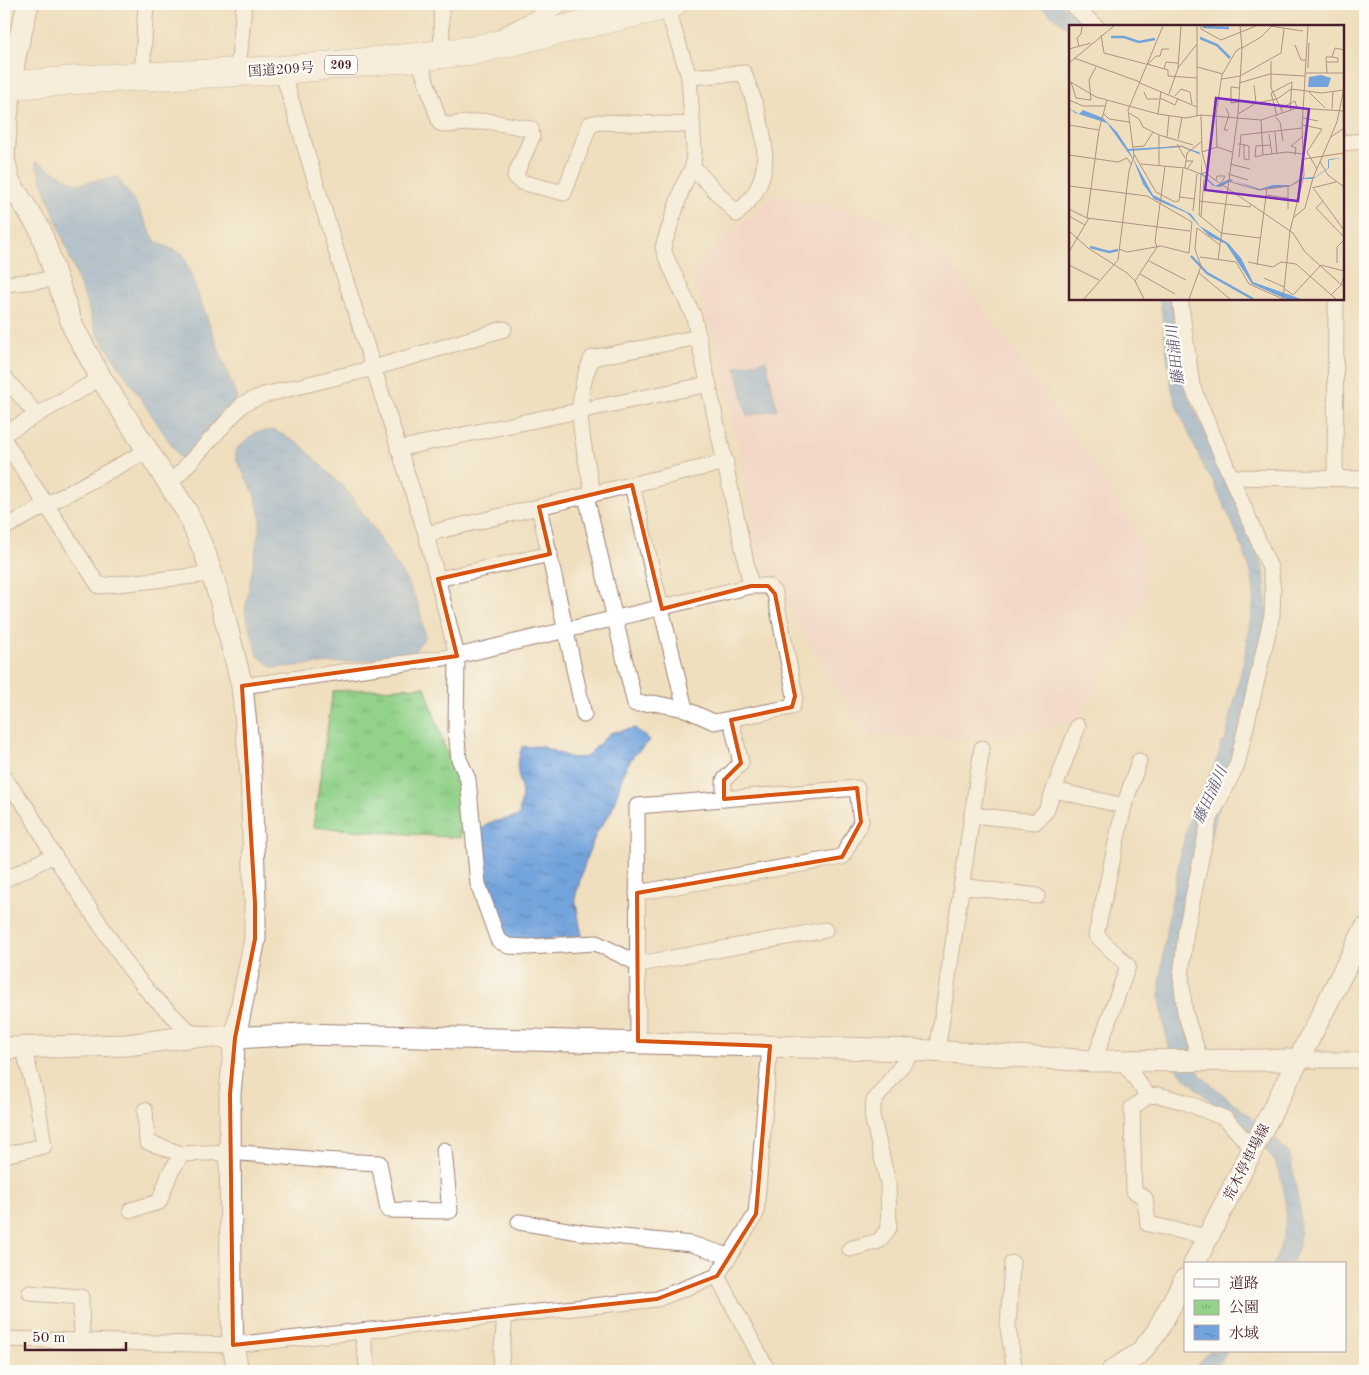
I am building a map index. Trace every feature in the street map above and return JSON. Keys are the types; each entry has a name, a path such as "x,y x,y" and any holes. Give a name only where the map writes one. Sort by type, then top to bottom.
{"highway":[{"name":"国道209号","path":"8,86 282,70 430,56 475,50 669,4"}],"street":[{"path":"28,4 8,86 4,158 6,183 40,229 73,327 101,378 187,512 212,574 242,686 251,774 255,930 235,1038 230,1094 233,1345 238,1371"},
{"path":"142,77 146,4"},
{"path":"238,73 244,4"},
{"path":"442,4 430,56 440,123 447,125 487,121 531,129 532,137 515,176 521,182 564,193 590,124 598,122 693,125"},
{"path":"475,50 562,4"},
{"path":"669,4 689,77 693,125 693,167 683,186 663,247 694,317 751,586"},
{"path":"1071,4 1095,25"},
{"path":"282,70 336,250 426,534 458,656 456,730 459,759 468,779 478,884 498,940 508,946 596,943 639,964 825,930"},
{"path":"689,77 744,73 760,117 764,165 755,193 737,214 693,167"},
{"path":"1344,142 1365,141"},
{"path":"4,284 58,279"},
{"path":"1180,300 1192,386 1270,568 1273,589 1272,615 1237,765 1209,820 1186,931 1181,977 1184,1004 1200,1059"},
{"path":"1334,478 1336,300"},
{"path":"170,484 243,404 264,395 374,368 504,329"},
{"path":"242,686 458,656 567,630 616,619 662,609 751,586 768,586 775,594 795,696 792,707 714,722 686,709 653,703 635,704 616,619 589,495 578,412 584,374 592,358 699,337"},
{"path":"4,377 37,415"},
{"path":"4,434 101,378"},
{"path":"398,449 551,415 578,412 709,384"},
{"path":"4,440 99,586 212,574"},
{"path":"4,528 148,450"},
{"path":"426,534 726,462"},
{"path":"1232,477 1365,479"},
{"path":"632,485 686,709"},
{"path":"539,507 584,715"},
{"path":"438,579 550,554"},
{"path":"724,799 724,780 741,763 731,720"},
{"path":"972,815 1035,822 1046,811 1078,726"},
{"path":"937,1052 982,748"},
{"path":"1094,1061 1128,966 1096,935 1124,806 1139,761"},
{"path":"6,785 29,811 54,855 130,969 151,995 194,1036"},
{"path":"637,893 842,856 861,822 857,788 637,806 636,930 639,964 638,1041"},
{"path":"1054,790 1124,806"},
{"path":"4,880 54,855"},
{"path":"961,886 1037,896"},
{"name":"荒木停車場線","path":"1195,1262 1365,929"},
{"path":"4,1155 44,1146 37,1100 13,1048 127,1044 194,1036 235,1038 302,1034 638,1041 914,1050 1094,1061 1200,1059 1365,1060"},
{"path":"4,1339 233,1345 657,1299 717,1276 756,1214 770,1046"},
{"path":"850,1249 879,1240 889,1228 888,1183 872,1115 873,1107 874,1101 914,1050"},
{"path":"1122,1060 1148,1096"},
{"path":"1208,1237 1148,1224 1145,1198 1134,1191 1132,1108 1148,1096 1158,1095 1184,1102 1226,1119 1252,1148"},
{"path":"145,1110 147,1142 182,1154 230,1152 379,1163 388,1210 450,1211 444,1150"},
{"path":"131,1210 159,1202 170,1173 182,1154"},
{"path":"519,1222 585,1233 691,1244 729,1256"},
{"path":"1012,1263 1008,1328 1015,1371"},
{"path":"717,1276 768,1371"},
{"path":"1112,1371 1139,1354 1156,1333 1184,1281"},
{"path":"30,1294 81,1297 82,1341"},
{"path":"500,1371 505,1316"},
{"path":"362,1331 368,1371"}],"highlighted area":[{"path":"632,485 662,609 751,586 768,586 775,594 795,696 792,707 731,720 741,763 724,780 724,799 857,788 861,822 842,857 637,893 638,1041 770,1046 756,1214 717,1276 657,1299 233,1345 230,1094 235,1038 255,939 255,903 242,686 457,656 438,579 550,554 539,507"}],"shaded area":[{"path":"778,194 898,222 957,270 1095,466 1143,542 1146,594 1077,721 986,739 866,735 759,557 721,357 691,270 732,231"}],"green space":[{"path":"425,687 460,793 461,838 313,827 333,691"}],"water":[{"path":"1038,4 1060,4 1088,25 1069,25 1069,29"},
{"path":"35,161 77,184 117,177 135,202 156,242 183,254 237,398 181,459 97,333"},
{"name":"藤田浦川","path":"1160,300 1174,300 1187,394 1225,474 1264,569 1267,613 1231,764 1178,953 1195,1065 1201,1076 1270,1133 1286,1150 1291,1160 1300,1210 1299,1246 1293,1262 1274,1262 1280,1249 1286,1214 1281,1178 1274,1162 1265,1148 1183,1076 1173,1064 1160,998 1160,982 1167,925 1181,852 1189,821 1218,757 1221,743 1225,742 1248,641 1246,640 1254,594 1244,552 1213,481 1206,472 1177,407 1171,386"},
{"path":"766,360 777,409 747,416 736,367"},
{"path":"274,430 300,444 348,492 372,526 409,585 419,606 425,637 414,652 390,658 274,668 258,656 245,611 261,519 254,493 236,459 236,449 256,432"},
{"path":"635,728 650,741 634,755 625,769 611,812 597,832 587,856 575,898 582,936 509,943 489,904 479,831 488,823 519,816 522,794 517,765 522,747 540,746 572,758 586,757 610,733"},
{"path":"1208,1352 1227,1352 1214,1371 1194,1371"}]}
